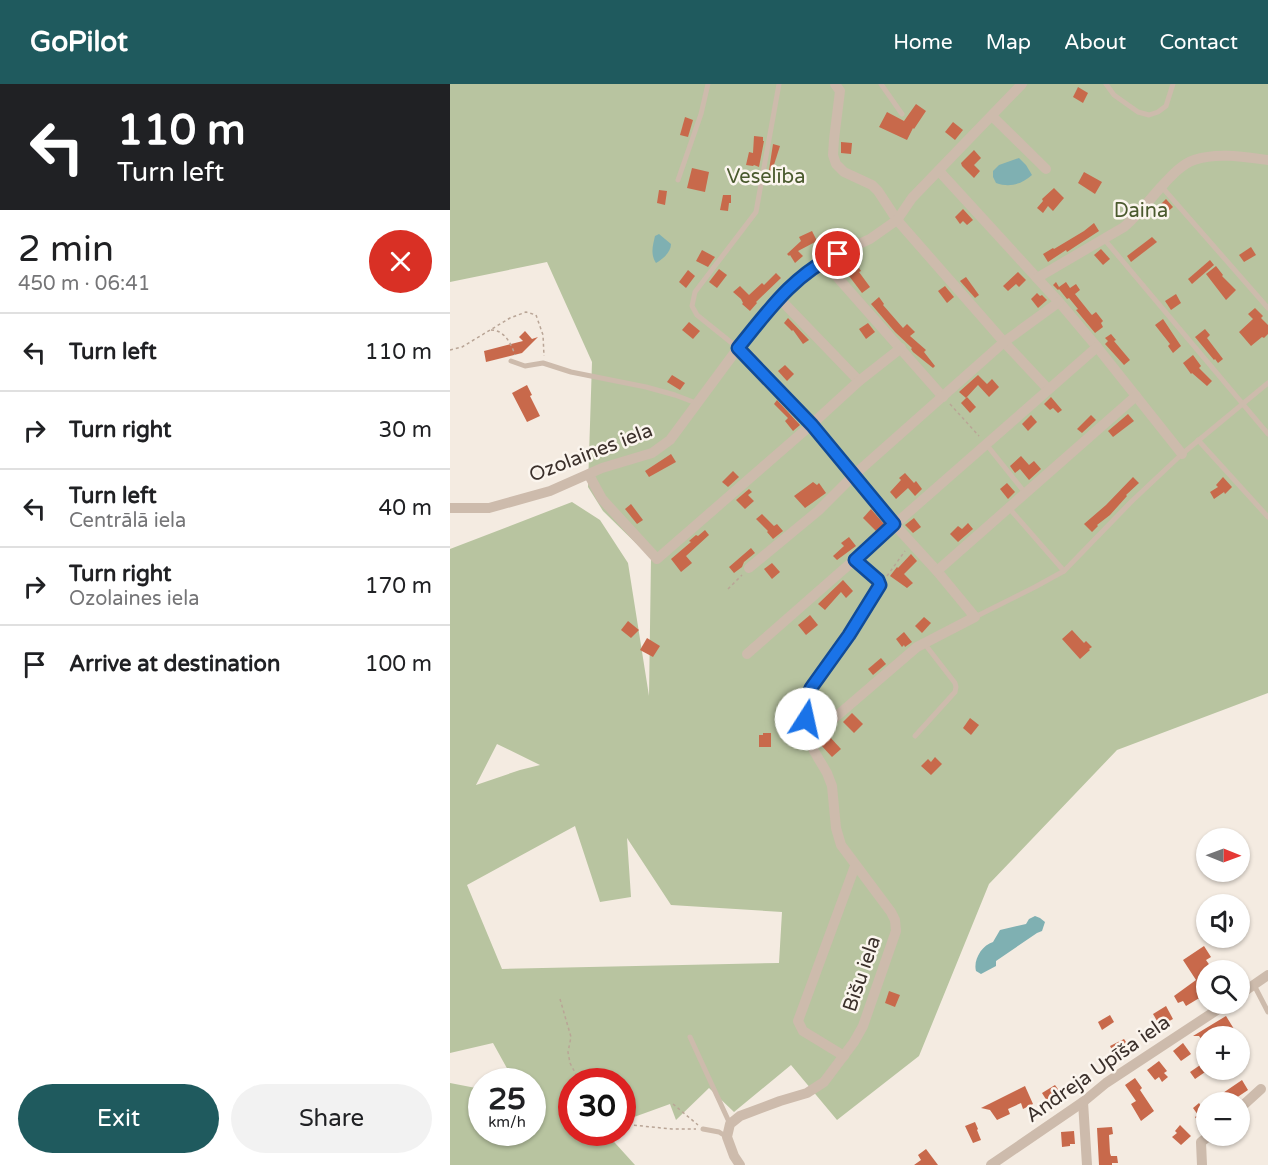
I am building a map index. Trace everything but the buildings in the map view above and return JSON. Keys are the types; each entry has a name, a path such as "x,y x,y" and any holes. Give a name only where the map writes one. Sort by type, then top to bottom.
{"street":[{"path":"835,84 840,91 833,155 836,164 844,172 872,185 878,191 897,220 1048,389"},
{"name":"Ozolaines iela","path":"450,508 489,508 550,491 602,468 652,453 670,440 738,348 779,298 823,261 870,239 897,220 912,198 1022,84"},
{"path":"992,116 1046,169"},
{"path":"1037,278 1124,227 1137,216 1161,186 1193,160 1236,156 1268,160"},
{"path":"939,171 1059,302 1182,454"},
{"path":"823,261 943,397"},
{"path":"779,298 859,381"},
{"path":"749,568 818,511 854,475 1004,342 1059,302"},
{"path":"747,654 1097,347"},
{"path":"738,348 812,425 975,617 917,647 810,739 806,719 806,702 811,688 849,635 880,585 878,580 855,560"},
{"path":"589,475 602,499 657,559 812,425 859,381 901,348"},
{"path":"937,571 1136,396"},
{"name":"Bišu iela","path":"730,1124 740,1116 807,1094 824,1082 863,1026 896,931 895,920 891,912 841,845 836,828 832,786 810,739"},
{"path":"844,1056 803,1031 798,1022 855,866"},
{"path":"1250,988 1268,975"},
{"name":"Andreja Upīša iela","path":"992,1165 1083,1102 1106,1083 1211,1014"},
{"path":"1250,1099 1261,1089"},
{"path":"1083,1102 1087,1165"},
{"path":"730,1124 727,1137 740,1165"},
{"path":"1202,1146 1202,1165"}],"lane":[{"path":"678,180 701,114 708,84"},
{"path":"738,348 697,315 692,306 695,292 756,212 779,84"},
{"path":"881,84 902,114"},
{"path":"1106,84 1114,95 1138,112 1149,114 1158,112 1166,106 1173,84"},
{"path":"1161,186 1268,308"},
{"path":"1104,239 1268,434"},
{"path":"511,361 525,366 543,363 571,372 646,387 696,403"},
{"path":"975,617 1064,572 1132,501 1182,454 1268,383"},
{"path":"1198,440 1268,517"},
{"path":"986,444 1026,494"},
{"path":"1009,508 1064,572"},
{"path":"915,736 955,692 956,687 924,644"},
{"path":"1254,985 1268,1012"},
{"path":"690,1037 730,1124"},
{"path":"703,1129 719,1132 727,1137"}],"path":[{"path":"450,350 462,347 510,318 526,312 536,315 543,335 543,363"},
{"path":"490,330 497,330 505,336 514,350 518,363"},
{"path":"943,397 986,444"},
{"path":"880,585 911,543"},
{"path":"728,589 749,568"},
{"path":"560,999 571,1036 568,1052 573,1068"},
{"path":"673,1104 703,1129"},
{"path":"636,1125 703,1129"}],"green space":[{"path":"450,84 1268,84 1268,693 1117,750 989,884 919,1056 837,1120 791,1065 734,1112 709,1088 676,1120 670,1104 636,1116 636,1068 558,1068 558,1146 618,1146 635,1165 450,1165 450,1083 468,1086 468,1146 546,1146 546,1068 507,1068 493,1043 450,1053 450,549 572,502 600,520 628,563 649,696 651,558 603,511 588,487 592,362 547,262 450,282","holes":["497,744 540,765 520,770 476,785","575,826 600,902 631,897 627,838 671,905 782,912 779,963 502,969 467,885"]}],"water":[{"path":"1019,158 1032,175 1016,184 996,183 993,171 999,165"},
{"path":"659,234 671,244 670,250 656,263 652,250 655,236"},
{"path":"1035,916 1045,922 1042,931 996,961 996,966 981,974 976,971 979,954 985,946 993,942 1000,930 1026,924"}],"route":[{"path":"806,719 806,702 811,688 849,635 880,585 878,580 855,560 894,524 812,425 738,348 779,298 814,267 838,254"}],"park label":[{"name":"Veselība","path":"766,177"},
{"name":"Daina","path":"1141,211"}]}
